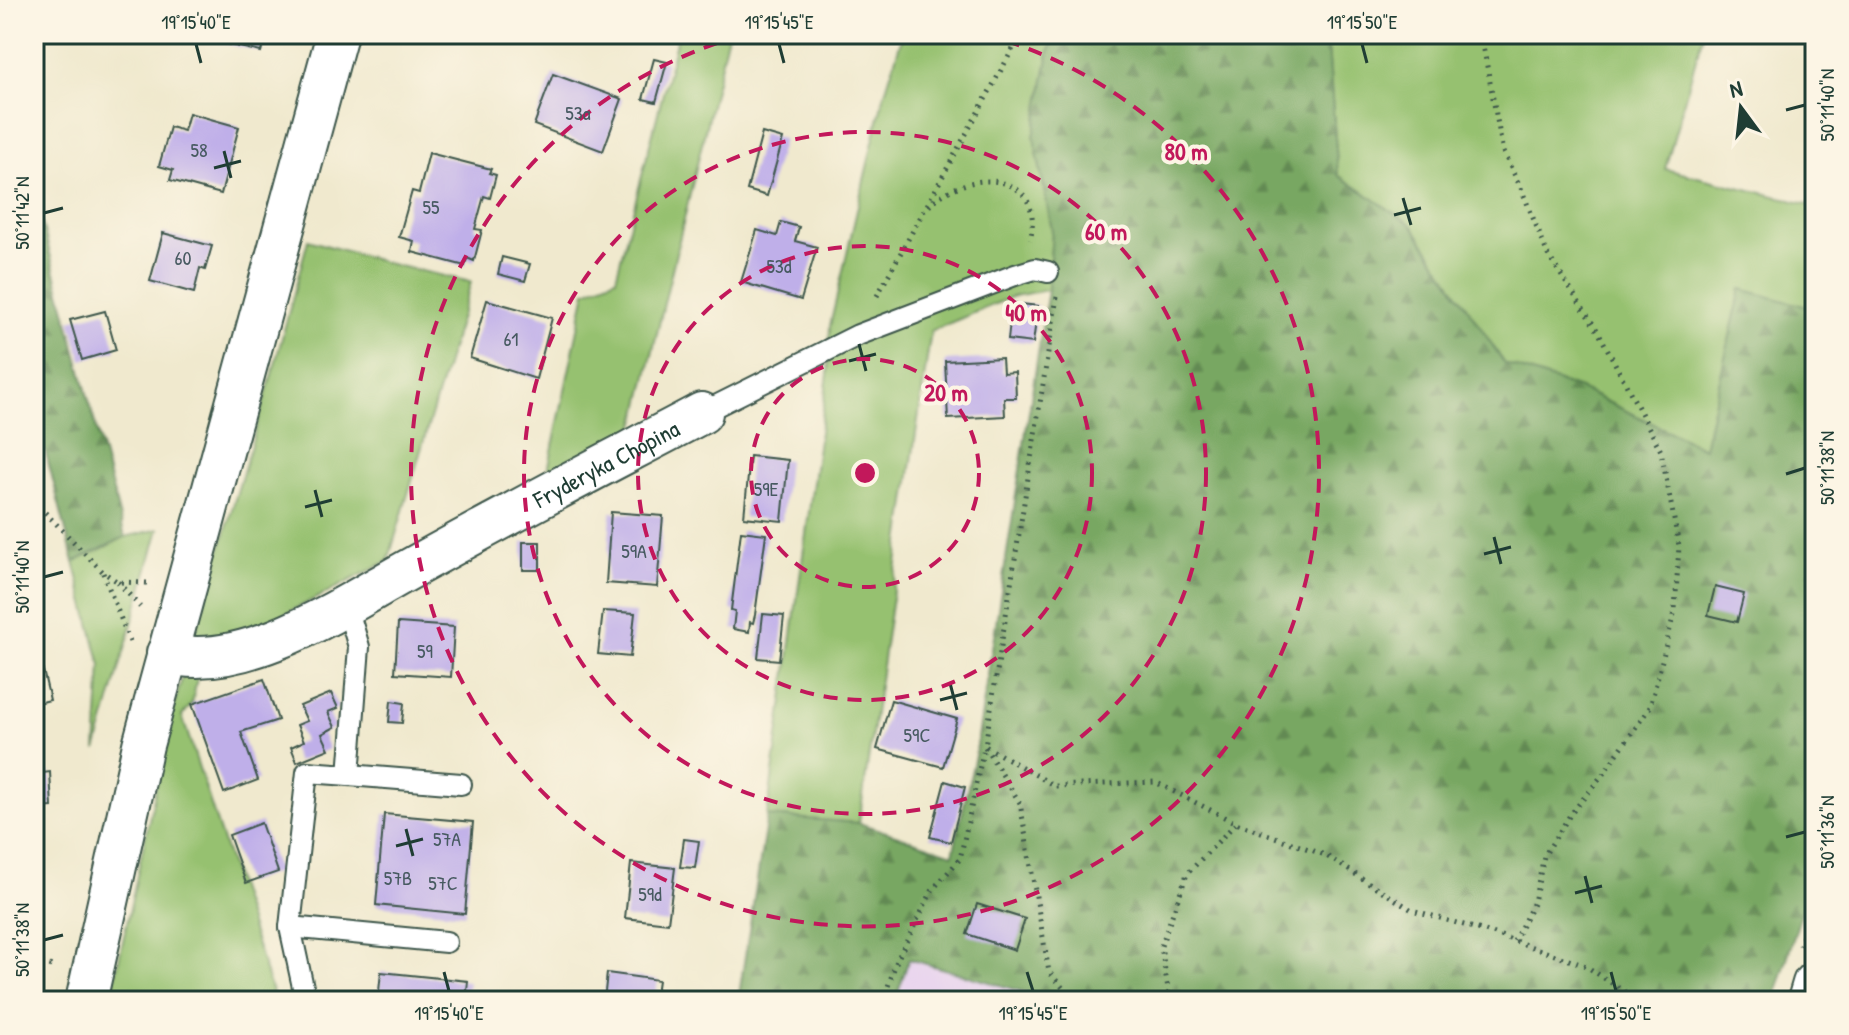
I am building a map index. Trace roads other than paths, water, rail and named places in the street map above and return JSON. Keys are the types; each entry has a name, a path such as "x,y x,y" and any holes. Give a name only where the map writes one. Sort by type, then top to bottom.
{"street":[{"path":"76,986 143,745 151,654 337,34"},
{"name":"Fryderyka Chopina","path":"151,654 182,658 215,657 267,642 347,607 491,525 702,413"},
{"path":"1810,1001 1815,984"}],"lane":[{"name":"Fryderyka Chopina","path":"702,413 858,335 1015,275 1035,269 1048,272"},
{"path":"347,607 359,647 349,775"},
{"path":"306,1001 290,927 307,772 461,784"},
{"path":"290,927 446,942"}]}
